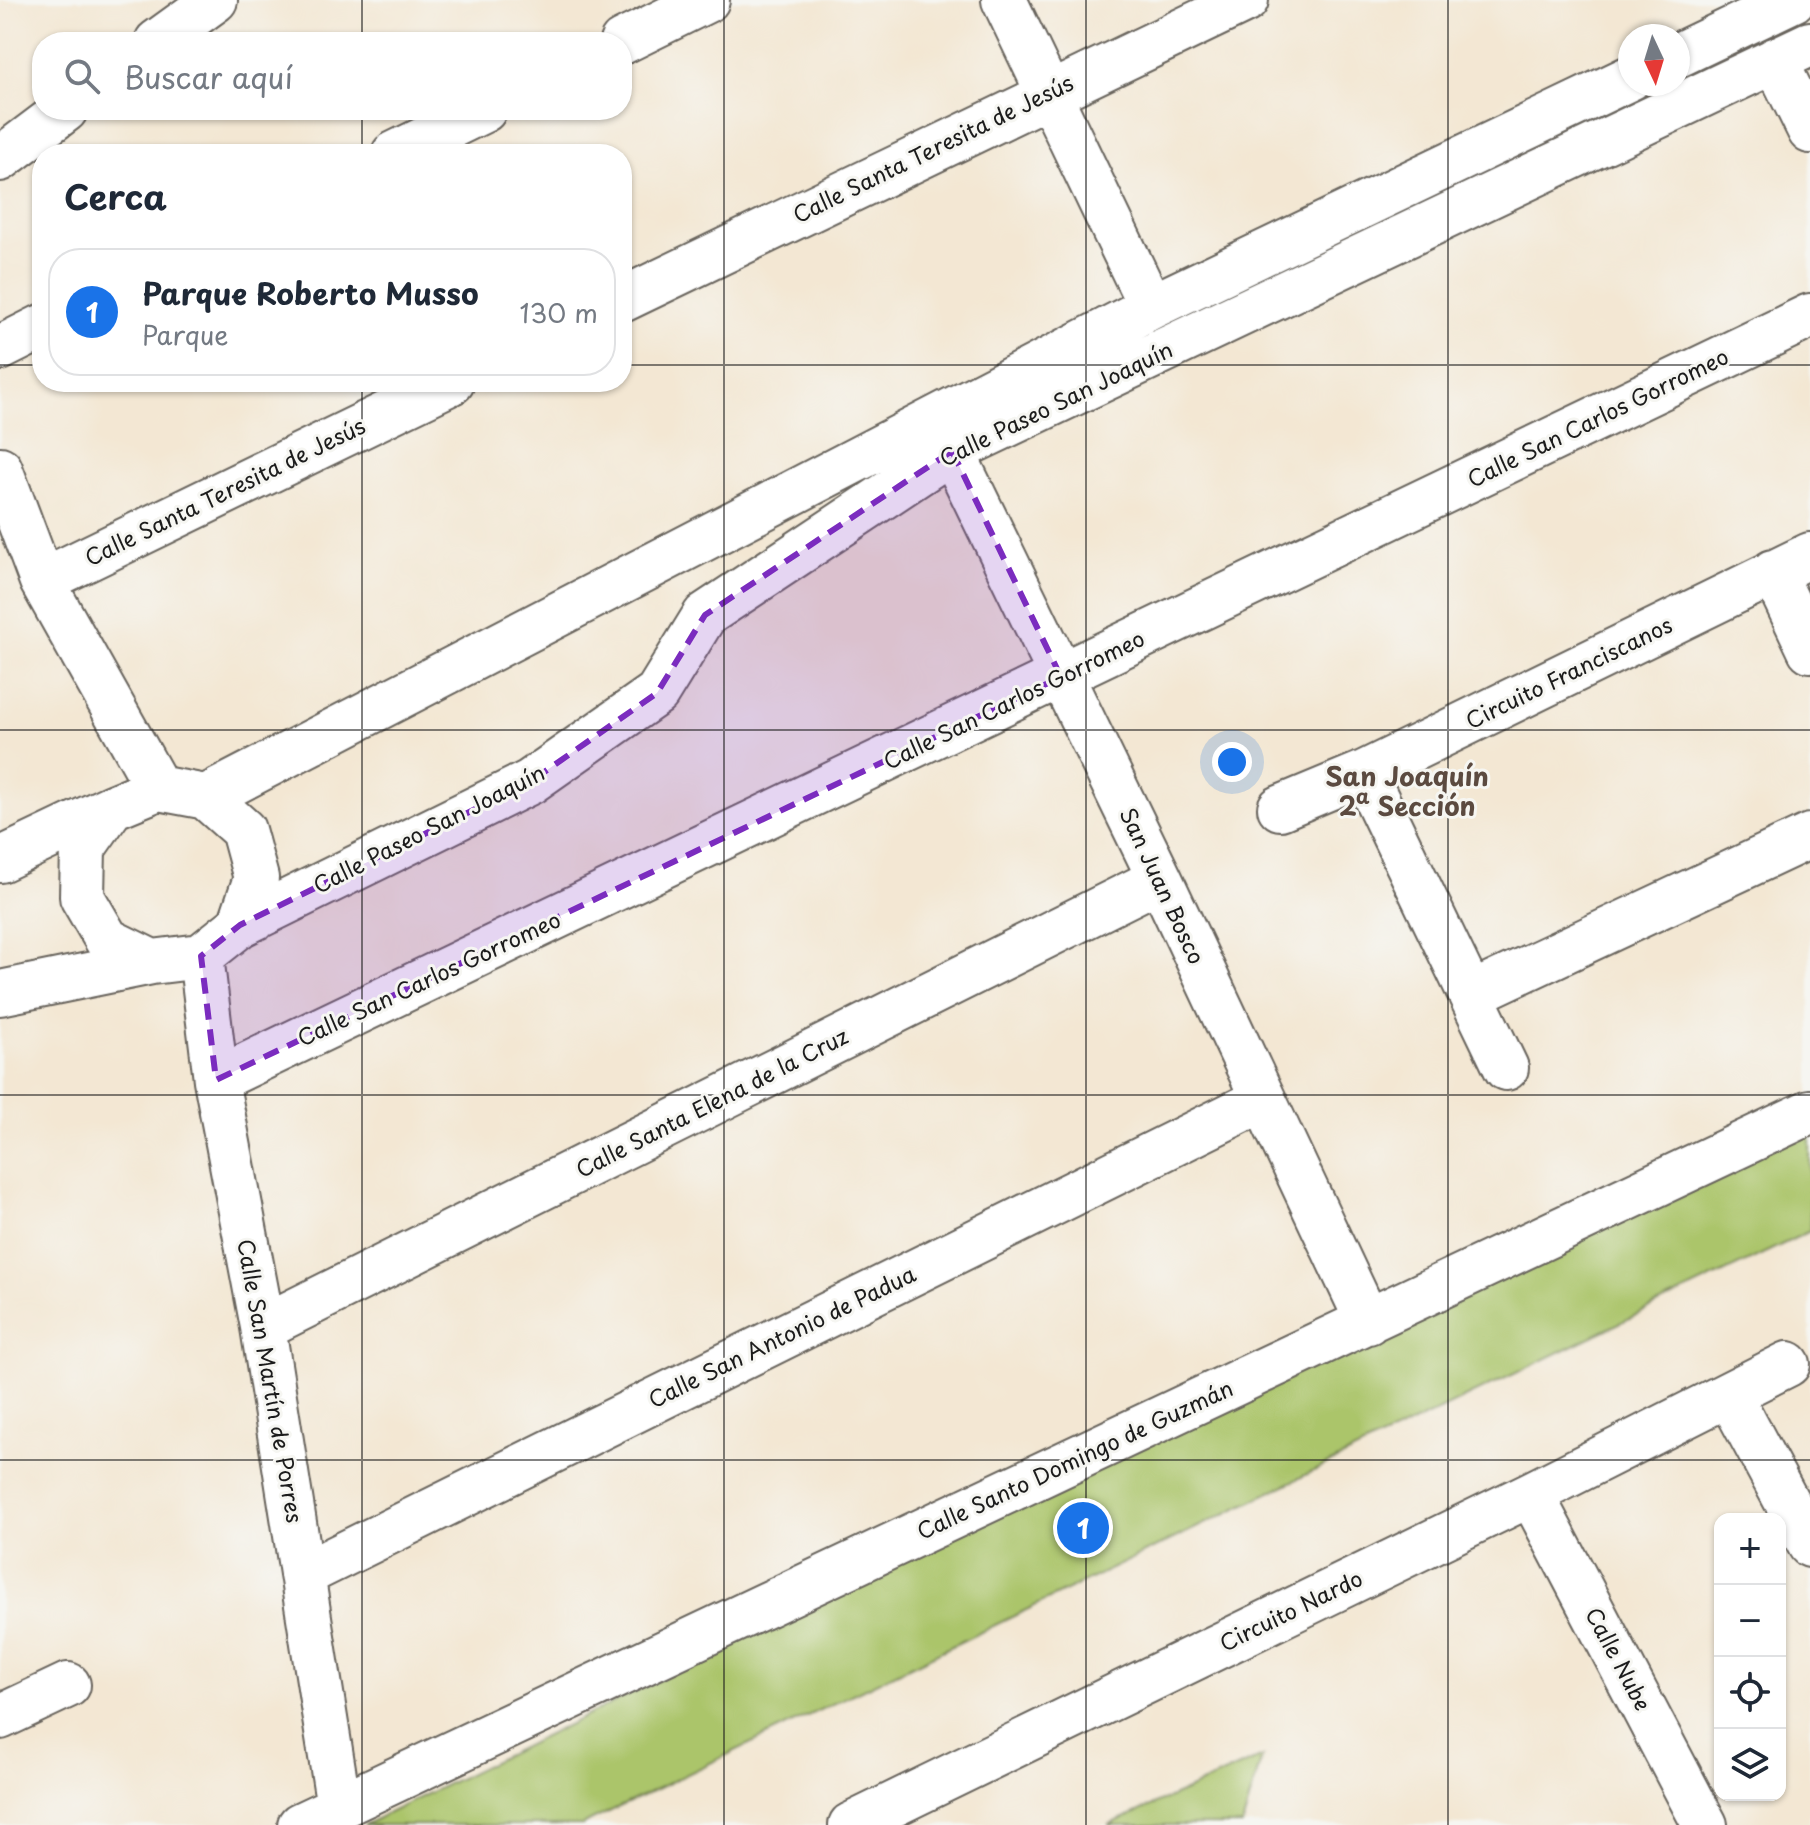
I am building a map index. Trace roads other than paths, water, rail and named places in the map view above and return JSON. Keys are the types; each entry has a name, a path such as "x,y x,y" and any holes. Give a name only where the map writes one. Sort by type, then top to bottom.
{"street":[{"path":"171,32 215,0"},
{"path":"632,37 707,0"},
{"path":"1004,0 1151,307"},
{"name":"Calle Santa Teresita de Jesús","path":"632,295 1246,0"},
{"path":"1690,49 1793,0"},
{"path":"1792,52 1810,131"},
{"name":"Calle Paseo San Joaquín","path":"240,925 530,782 657,693 705,615 952,451 1792,52"},
{"name":"Calle Paseo San Joaquín","path":"206,797 1151,307 1618,84"},
{"path":"0,159 52,120"},
{"path":"414,144 464,120"},
{"name":"Calle San Carlos Gorromeo","path":"216,1080 1810,316"},
{"path":"0,348 32,332"},
{"name":"Calle Santa Teresita de Jesús","path":"42,581 431,392"},
{"name":"San Juan Bosco","path":"952,451 1160,879 1368,1322"},
{"path":"0,469 42,581 158,788"},
{"name":"Circuito Franciscanos","path":"1280,808 1364,773 1792,563 1810,650"},
{"path":"1364,773 1506,1068"},
{"path":"0,860 158,788 206,797 243,830 256,878 240,925 201,956 152,962 0,993"},
{"path":"112,807 83,848 82,897 107,940 152,962"},
{"path":"1472,994 1810,836"},
{"name":"Calle Santa Elena de la Cruz","path":"263,1327 1160,879"},
{"name":"Calle San Martín de Porres","path":"201,956 216,1080 263,1327 302,1575 320,1816"},
{"name":"Calle San Antonio de Padua","path":"302,1575 1262,1100"},
{"name":"Calle Santo Domingo de Guzmán","path":"320,1816 1810,1112"},
{"name":"Circuito Nardo","path":"851,1825 1531,1494 1788,1364"},
{"path":"1729,1394 1810,1545"},
{"name":"Calle Nube","path":"1531,1494 1705,1825"},
{"path":"0,1717 68,1685"}],"place":[{"name":"Parque Roberto Musso","path":"1083,1528"}],"district":[{"name":"San Joaquín 2ª Sección","path":"1407,792"}]}
